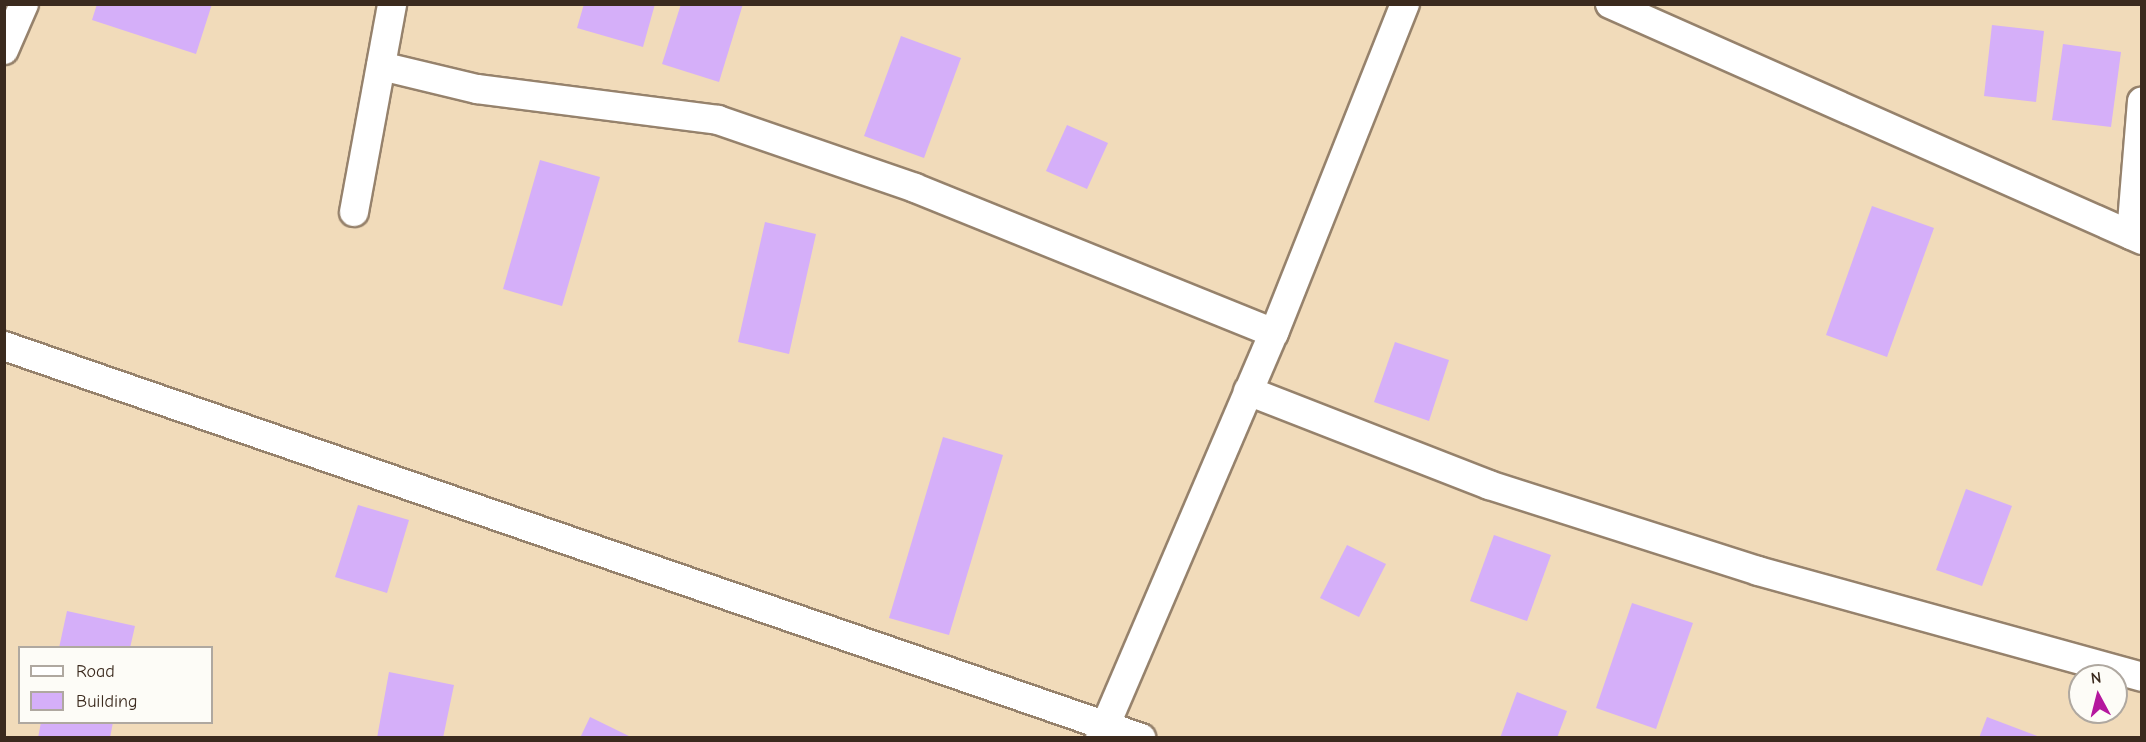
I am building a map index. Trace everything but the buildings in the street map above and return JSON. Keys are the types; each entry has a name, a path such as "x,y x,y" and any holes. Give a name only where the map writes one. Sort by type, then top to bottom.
{"street":[{"path":"4,50 24,4"},
{"path":"354,212 392,4"},
{"path":"1102,729 1274,333 1405,4"},
{"path":"1610,4 2136,238 2142,101"},
{"path":"381,66 477,89 718,120 915,188 1274,333"},
{"path":"4,346 1102,729 1141,738"},
{"path":"1248,391 1489,485 1758,571 2142,677"}]}
